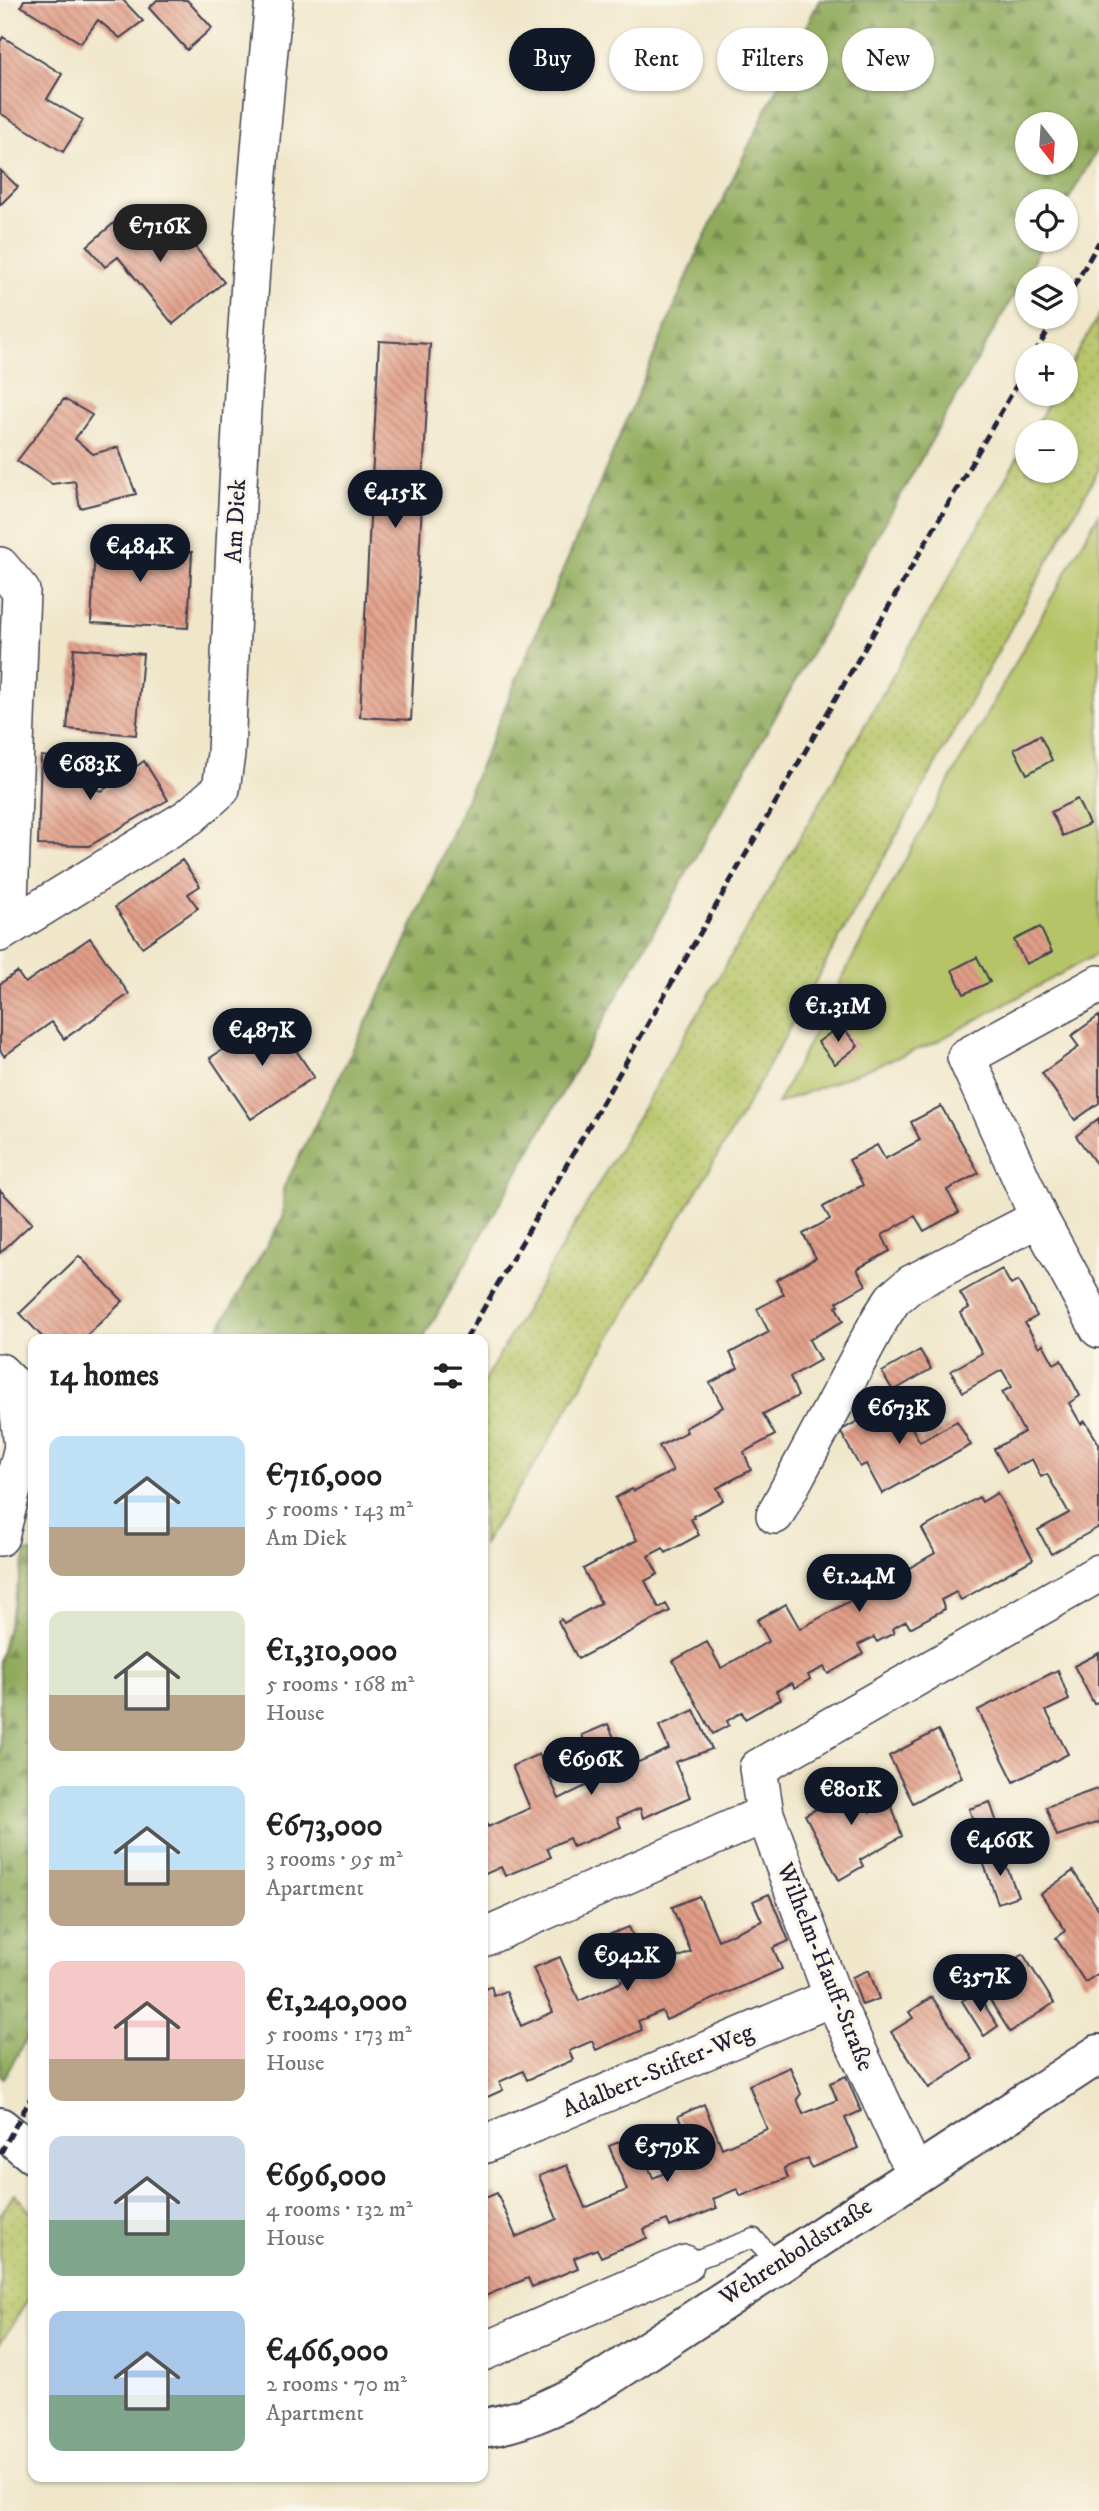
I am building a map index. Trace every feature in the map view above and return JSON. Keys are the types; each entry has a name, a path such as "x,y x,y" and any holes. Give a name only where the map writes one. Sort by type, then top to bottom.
{"street":[{"name":"Am Diek","path":"4,930 189,817 221,789 226,754 237,498 254,215 265,72 274,0"},
{"name":"Am Diek","path":"0,566 21,591 4,930"},
{"path":"1099,984 966,1057 1039,1218 1099,1329"},
{"path":"775,1516 893,1299 911,1284 1039,1218"},
{"path":"0,1372 16,1388 23,1447 0,1537"},
{"name":"Wilhelm-Hauff-Straße","path":"915,2174 833,1997 765,1814 758,1768 1099,1573"},
{"path":"488,1936 765,1814"},
{"name":"Adalbert-Stifter-Weg","path":"488,2143 833,1997"},
{"name":"Wehrenboldstraße","path":"488,2427 539,2414 573,2398 1099,2054"},
{"path":"0,2127 28,2150"},
{"path":"488,2350 685,2264"}],"lane":[{"path":"685,2264 754,2238 778,2264"}],"green space":[{"path":"819,0 1099,0 1099,147 1075,189 1015,189 1015,252 1038,252 1030,266 1015,266 1015,293 426,1334 216,1334 283,1217 283,1189 400,955 699,249 775,91 828,91 828,28 806,28"},
{"path":"1099,315 1099,469 741,1116 538,1459 488,1536 488,1374 1015,462 1015,483 1078,483 1078,420 1039,420 1047,406 1078,406 1078,352"},
{"path":"1099,513 1099,953 934,1043 777,1104 879,907"},
{"path":"28,1552 28,2036 4,2078 0,2075 0,1659"},
{"path":"14,2193 28,2209 28,2299 0,2344 0,2217"}],"building":[{"path":"24,0 123,0 143,21 120,38 98,20 81,43 21,6"},
{"path":"157,0 187,0 212,28 187,50 149,8"},
{"path":"3,37 62,74 47,99 83,120 63,152 0,113 0,42"},
{"path":"0,170 18,187 0,205"},
{"path":"166,212 224,282 173,324 118,257 105,267 87,246 121,217 137,236"},
{"path":"379,341 430,344 411,720 360,717"},
{"path":"64,399 92,415 75,439 93,454 118,447 136,494 80,508 75,481 52,484 17,461"},
{"path":"96,531 131,533 131,549 192,552 188,628 91,623"},
{"path":"74,648 143,654 136,735 67,729"},
{"path":"1040,735 1052,760 1027,774 1014,749"},
{"path":"41,756 96,763 93,789 102,791 144,761 168,800 89,846 38,845"},
{"path":"1077,799 1089,824 1063,836 1051,812"},
{"path":"182,860 200,886 188,894 198,908 142,947 115,907"},
{"path":"1040,927 1052,952 1026,964 1014,940"},
{"path":"90,938 129,994 64,1039 52,1022 4,1056 0,1050 0,984 17,972 25,983"},
{"path":"977,957 990,982 964,994 952,970"},
{"path":"273,1016 314,1077 251,1119 210,1058"},
{"path":"1099,1016 1099,1103 1075,1120 1042,1073 1079,1047 1071,1036"},
{"path":"841,1025 858,1046 835,1064 818,1042"},
{"path":"941,1106 979,1173 947,1190 959,1212 924,1231 915,1216 882,1235 890,1251 857,1269 866,1285 837,1302 839,1306 836,1307 843,1321 809,1340 820,1360 790,1377 798,1396 763,1414 775,1435 744,1452 751,1470 717,1488 723,1500 693,1516 691,1519 699,1535 666,1553 663,1548 648,1556 658,1574 645,1581 659,1608 666,1604 670,1611 578,1659 558,1621 561,1619 564,1623 601,1603 583,1569 637,1540 615,1498 673,1471 659,1446 687,1432 685,1428 723,1407 710,1383 738,1368 730,1353 769,1332 757,1309 784,1294 776,1280 816,1258 803,1234 830,1219 823,1207 863,1185 849,1160 877,1145 885,1159 920,1140 911,1122"},
{"path":"1099,1118 1099,1168 1076,1136"},
{"path":"0,1190 32,1223 0,1253"},
{"path":"79,1256 123,1301 88,1334 39,1334 20,1313"},
{"path":"1002,1269 1011,1285 1018,1281 1037,1316 1025,1323 1039,1347 1043,1344 1054,1364 1061,1360 1080,1396 1069,1403 1081,1424 1085,1421 1099,1444 1099,1527 1051,1554 1038,1530 1069,1513 1047,1474 1041,1477 1032,1459 1007,1472 994,1449 1024,1432 1002,1392 1012,1387 1002,1370 963,1392 951,1371 982,1353 960,1313 969,1308 960,1293"},
{"path":"920,1350 931,1369 893,1391 882,1372"},
{"path":"896,1400 920,1442 957,1421 971,1445 882,1494 866,1464 860,1467 840,1431"},
{"path":"997,1493 1033,1559 961,1600 956,1592 941,1600 945,1609 910,1628 906,1621 892,1629 894,1633 877,1642 874,1637 858,1645 863,1654 828,1674 824,1667 808,1675 810,1679 795,1688 792,1683 776,1691 781,1699 745,1719 742,1712 727,1721 729,1725 713,1734 673,1661 707,1642 721,1668 769,1641 757,1620 786,1604 800,1629 853,1599 840,1574 869,1557 883,1583 935,1553 922,1529 979,1497 982,1502"},
{"path":"1099,1653 1099,1701 1094,1704 1074,1666"},
{"path":"1058,1670 1069,1700 1046,1711 1068,1754 1014,1782 978,1710"},
{"path":"694,1710 712,1749 675,1762 690,1797 643,1818 640,1808 617,1818 621,1827 573,1847 569,1838 547,1848 551,1857 505,1876 501,1867 488,1873 488,1827 530,1808 512,1766 539,1754 559,1799 600,1779 582,1735 608,1724 627,1767 669,1749 659,1726"},
{"path":"938,1730 962,1777 913,1803 889,1756"},
{"path":"851,1777 870,1812 890,1801 902,1836 860,1860 863,1866 839,1880 805,1815 820,1807 814,1797"},
{"path":"1097,1789 1099,1822 1057,1836 1046,1807"},
{"path":"990,1802 1003,1841 983,1848 969,1809"},
{"path":"1001,1852 1018,1896 998,1903 982,1859"},
{"path":"1073,1871 1099,1910 1099,1973 1085,1982 1056,1938 1066,1931 1041,1894"},
{"path":"769,1894 789,1941 773,1948 782,1969 666,2020 662,2011 638,2021 642,2030 596,2050 592,2041 569,2051 573,2060 527,2080 523,2071 499,2082 503,2090 488,2097 488,1988 491,1986 494,1996 506,1991 521,2026 553,2012 533,1968 560,1957 579,2001 622,1982 603,1937 629,1927 648,1970 691,1952 672,1907 699,1896 718,1940 762,1921 753,1901"},
{"path":"1023,1954 1054,2003 1010,2032 979,1983"},
{"path":"869,1970 879,1999 862,2005 852,1977"},
{"path":"976,1992 998,2026 984,2036 962,2001"},
{"path":"932,1997 973,2059 929,2088 891,2032 913,2018 909,2012"},
{"path":"790,2067 801,2094 797,2099 803,2114 837,2100 830,2083 846,2076 861,2111 845,2118 858,2148 811,2168 808,2158 784,2168 788,2178 741,2196 737,2189 713,2199 717,2208 670,2227 667,2220 644,2229 647,2238 601,2257 597,2249 574,2258 578,2268 532,2287 528,2278 488,2295 488,2197 497,2193 516,2237 557,2219 539,2176 567,2165 585,2208 627,2190 609,2146 636,2135 653,2178 696,2160 678,2116 704,2104 722,2148 767,2129 749,2085"}],"railway":[{"path":"1078,279 1099,242"},
{"path":"1041,343 1049,329"},
{"path":"469,1334 1015,388"},
{"path":"0,2154 28,2103"}]}
